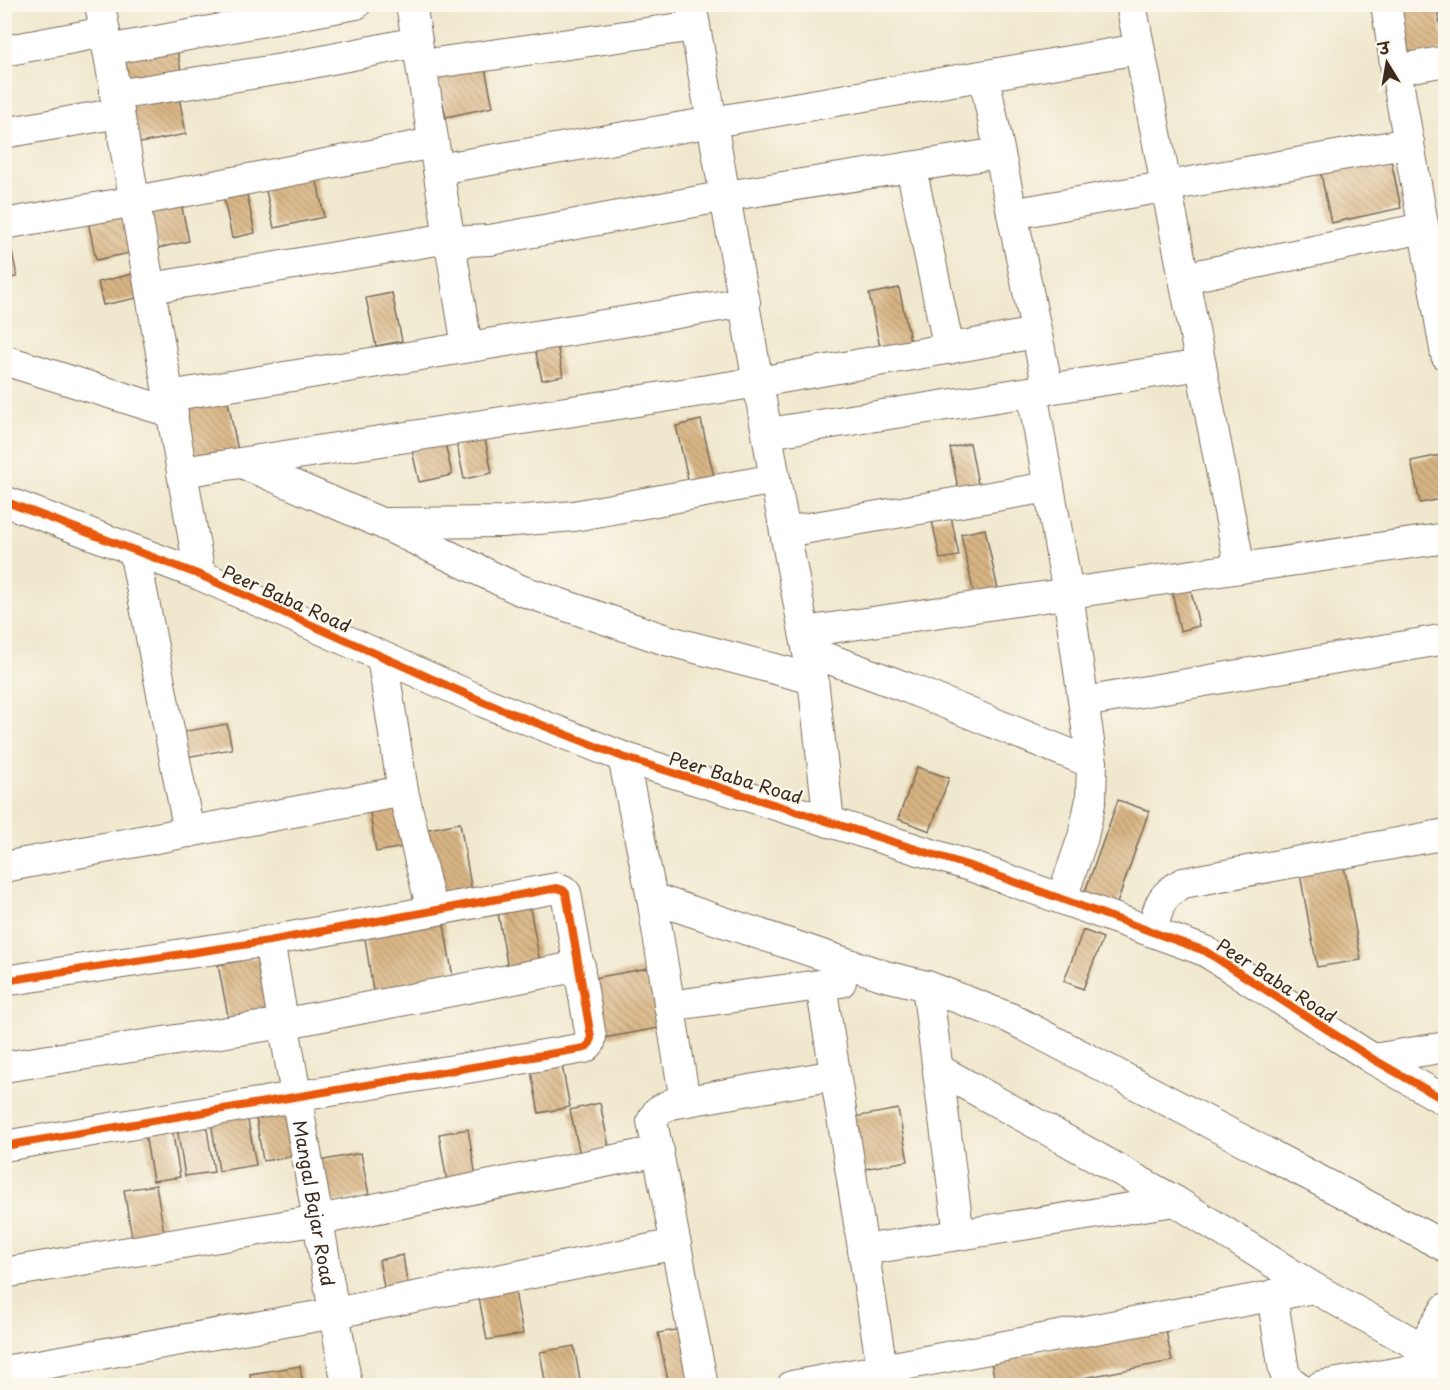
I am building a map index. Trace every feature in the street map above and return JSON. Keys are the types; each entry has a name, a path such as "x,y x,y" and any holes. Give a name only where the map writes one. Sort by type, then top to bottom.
{"street":[{"path":"4,51 104,29 356,4"},
{"path":"411,4 467,347"},
{"path":"1131,4 1240,568"},
{"path":"1386,4 1423,228 1438,270 1446,355"},
{"path":"4,133 117,104 282,69 419,53 693,15 808,654 829,822"},
{"path":"104,29 200,575"},
{"path":"4,224 136,201 436,156 712,123 1139,49"},
{"path":"1396,70 1446,61"},
{"path":"984,76 1036,333 1049,487 1068,593 1092,763 1091,799 1083,837 1062,898"},
{"path":"1012,214 1408,143"},
{"path":"151,288 449,238 467,241 490,240 726,196 999,153"},
{"path":"911,166 949,349"},
{"path":"1184,278 1423,228"},
{"path":"4,360 171,405 467,347 745,302"},
{"path":"182,472 759,382 1036,333"},
{"path":"768,434 1201,365"},
{"path":"242,463 381,523 520,590 666,640 808,654 908,688 1092,763"},
{"path":"381,523 502,522 574,516 775,479"},
{"path":"785,532 1049,487"},
{"name":"Peer Baba Road","path":"4,501 200,575 486,703 623,757 973,867 1205,951 1373,1059 1446,1101"},
{"path":"808,654 1068,593 1446,537"},
{"path":"134,550 189,832"},
{"path":"1084,702 1446,639"},
{"path":"382,657 404,791 432,911"},
{"path":"623,757 652,898 685,1101"},
{"path":"4,867 404,791"},
{"path":"1152,931 1160,901 1168,891 1183,883 1446,834"},
{"path":"4,981 269,942 557,888 566,894 591,1037 590,1043 585,1048 4,1146"},
{"path":"652,898 885,976 927,986 1010,1018 1446,1247"},
{"name":"Mangal Bajar Road","path":"269,942 347,1386"},
{"path":"4,1067 285,1023 580,966"},
{"path":"669,1006 885,976"},
{"path":"821,985 882,1368"},
{"path":"927,986 959,1234"},
{"path":"1373,1059 1446,1047"},
{"path":"938,1069 1175,1201 1314,1288 1438,1358"},
{"path":"703,1386 652,1121 658,1111 671,1104 835,1075"},
{"path":"4,1273 319,1220 659,1151"},
{"path":"863,1250 1175,1201"},
{"path":"4,1371 335,1313 676,1244"},
{"path":"792,1386 1314,1288"},
{"path":"1272,1295 1284,1371 1288,1379 1297,1386"},
{"path":"1438,1358 1446,1308"},
{"path":"1321,1386 1438,1358"}],"building":[{"path":"1391,4 1436,4 1445,50 1402,58"},
{"path":"176,42 182,77 124,87 117,54"},
{"path":"484,63 493,107 446,117 436,73"},
{"path":"179,97 186,134 135,144 127,107"},
{"path":"1390,155 1401,208 1331,223 1320,169"},
{"path":"316,175 324,217 274,228 265,186"},
{"path":"246,190 255,233 232,238 223,194"},
{"path":"181,203 189,241 158,248 149,209"},
{"path":"126,212 135,252 96,260 88,221"},
{"path":"9,235 17,277 4,279 4,236"},
{"path":"137,273 142,297 103,305 98,282"},
{"path":"899,288 911,345 881,352 869,294"},
{"path":"392,293 402,341 376,346 366,298"},
{"path":"556,339 563,376 542,380 534,344"},
{"path":"226,392 239,456 195,465 183,399"},
{"path":"701,420 714,477 689,483 676,426"},
{"path":"484,434 492,473 464,479 456,440"},
{"path":"445,443 452,475 419,482 412,450"},
{"path":"970,443 979,489 959,493 950,448"},
{"path":"1445,454 1446,498 1420,503 1411,461"},
{"path":"951,516 959,556 940,559 932,520"},
{"path":"985,529 998,590 974,595 961,534"},
{"path":"1189,582 1199,626 1180,631 1171,586"},
{"path":"227,724 232,749 180,758 176,733"},
{"path":"917,767 949,778 930,831 898,819"},
{"path":"1118,800 1149,811 1115,909 1083,897"},
{"path":"397,802 404,847 376,852 369,806"},
{"path":"460,823 472,892 435,898 424,830"},
{"path":"1344,866 1361,960 1317,967 1300,874"},
{"path":"529,902 540,963 508,969 497,907"},
{"path":"443,919 453,978 373,991 364,932"},
{"path":"1083,930 1103,938 1083,989 1064,981"},
{"path":"259,957 271,1018 230,1026 218,965"},
{"path":"654,967 664,1027 604,1038 594,978"},
{"path":"560,1055 570,1107 539,1113 529,1061"},
{"path":"600,1103 610,1152 581,1159 570,1110"},
{"path":"287,1106 295,1156 263,1161 255,1111"},
{"path":"898,1109 908,1161 858,1170 849,1118"},
{"path":"247,1115 256,1165 219,1171 211,1121"},
{"path":"206,1123 214,1172 185,1176 177,1128"},
{"path":"172,1129 180,1177 153,1181 145,1134"},
{"path":"468,1129 476,1177 447,1182 439,1134"},
{"path":"361,1153 369,1195 327,1204 319,1161"},
{"path":"156,1185 164,1233 132,1238 124,1190"},
{"path":"403,1255 408,1289 385,1293 379,1260"},
{"path":"514,1287 523,1334 487,1340 478,1293"},
{"path":"687,1328 697,1376 668,1381 658,1333"},
{"path":"1166,1331 1172,1361 1042,1386 996,1386 991,1362"},
{"path":"574,1346 581,1386 546,1386 540,1352"},
{"path":"300,1366 303,1386 251,1386 250,1374"}],"cycle path":[{"path":"4,501 200,575 486,703 623,757 973,867 1205,951 1373,1059 1446,1101"},
{"path":"4,981 269,941 557,888 566,893 591,1037 590,1043 585,1048 4,1146"}]}
